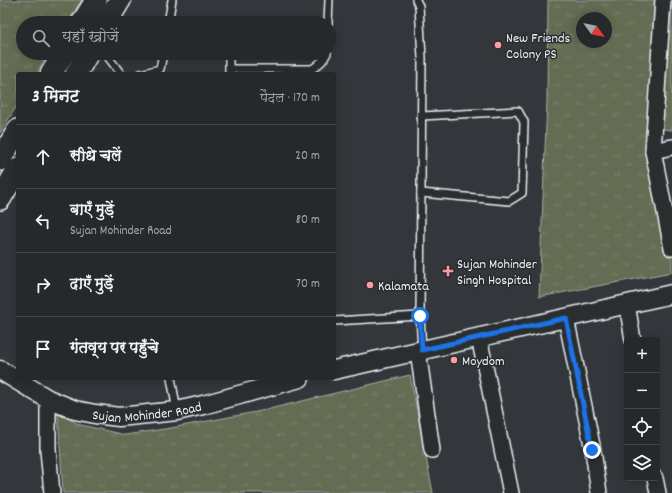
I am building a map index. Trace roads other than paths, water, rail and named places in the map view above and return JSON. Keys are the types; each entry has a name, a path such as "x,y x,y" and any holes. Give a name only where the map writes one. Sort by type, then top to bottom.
{"main road":[{"path":"86,16 96,0"},
{"path":"110,16 120,0"},
{"path":"52,72 60,60"},
{"path":"77,72 84,60"},
{"path":"0,160 16,133"},
{"path":"0,199 16,176"}],"street":[{"path":"663,0 653,151 669,219 672,248"},
{"path":"653,151 672,147"},
{"path":"336,370 672,294"},
{"path":"627,304 632,337"},
{"path":"566,318 599,493"},
{"path":"479,337 511,493"},
{"path":"420,350 432,450"},
{"name":"Sujan Mohinder Road","path":"0,370 16,379"},
{"name":"Sujan Mohinder Road","path":"17,380 48,398 75,410 120,417 177,411 293,380"},
{"path":"48,398 48,450 52,493"},
{"path":"656,481 658,493"}],"lane":[{"path":"169,16 172,0"},
{"path":"328,16 329,0"},
{"path":"416,0 419,6 422,58 420,350"},
{"path":"110,60 119,72"},
{"path":"148,72 160,69 162,60"},
{"path":"229,60 229,71 312,69 318,66 322,60"},
{"path":"421,193 509,201 522,193 524,122 518,111 422,116"},
{"path":"336,321 420,316"},
{"path":"171,380 177,411"}],"place":[{"name":"New Friends Colony PS","path":"498,45"},
{"name":"Sujan Mohinder Singh Hospital","path":"448,271"},
{"name":"Kalamata","path":"370,285"},
{"name":"Moydom","path":"454,360"}]}
